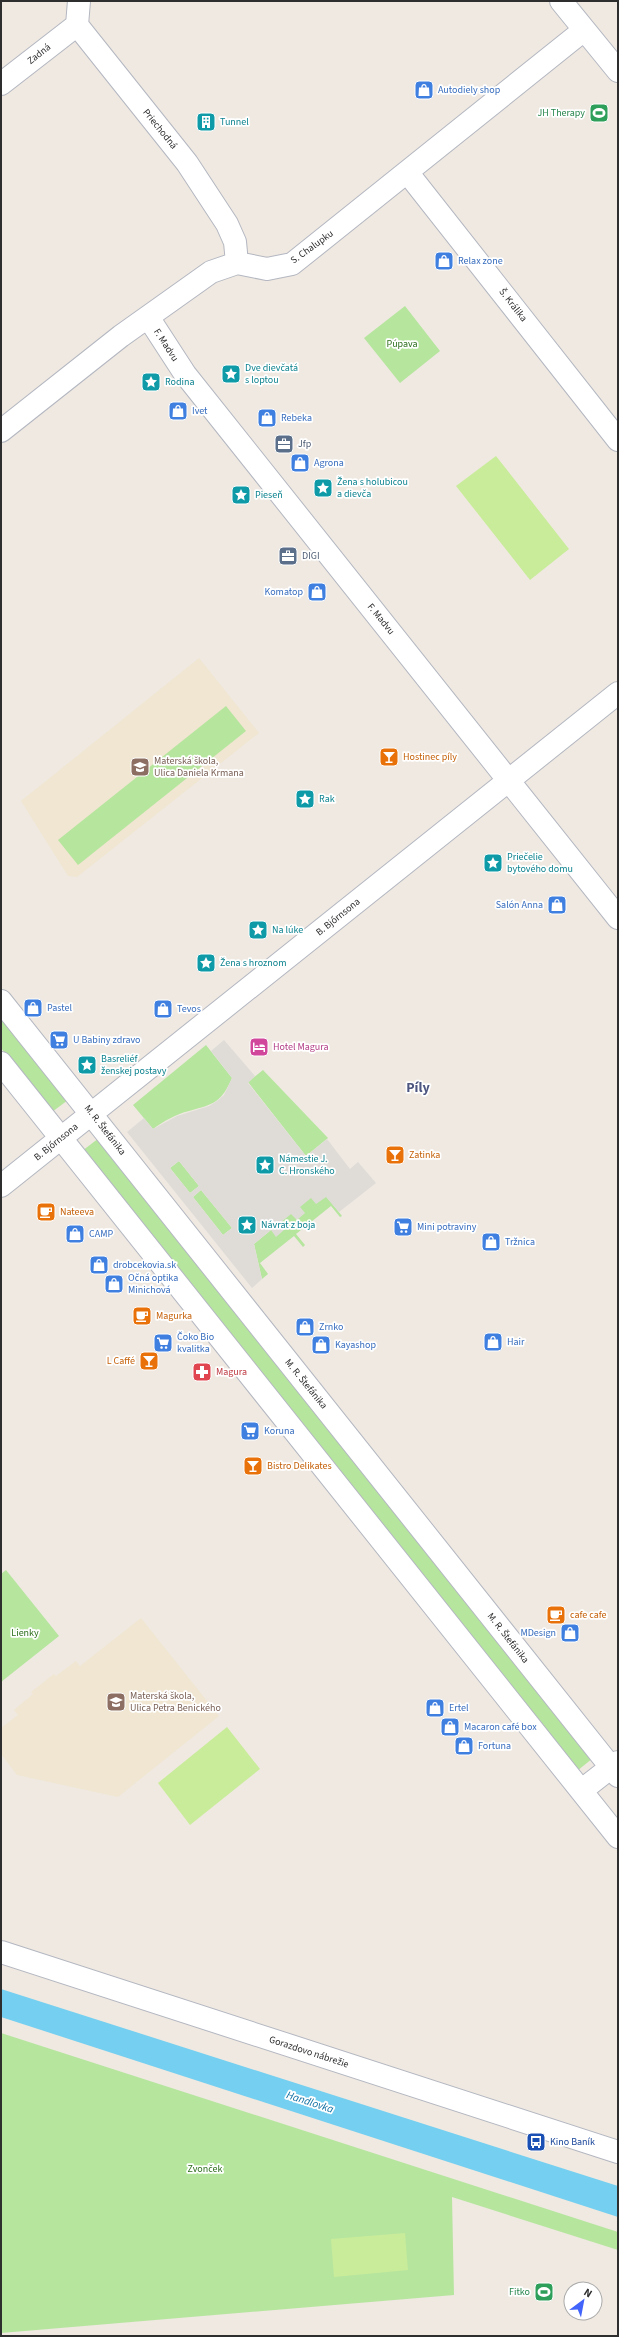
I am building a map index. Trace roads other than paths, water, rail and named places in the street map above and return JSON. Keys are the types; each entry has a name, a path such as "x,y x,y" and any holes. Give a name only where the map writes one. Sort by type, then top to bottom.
{"street":[{"path":"77,25 79,1"},
{"path":"561,1 618,71"},
{"name":"Zadná","path":"1,84 77,25"},
{"name":"Priechodná","path":"77,25 187,163 227,224 235,242 237,263"},
{"name":"S. Chalupku","path":"237,263 267,269 292,264 584,30"},
{"name":"Š. Králika","path":"407,172 618,440"},
{"path":"1,431 148,317 211,272 237,263"},
{"name":"F. Madvu","path":"148,317 185,374 618,918"},
{"name":"B. Bjőrnsona","path":"1,1186 618,693"},
{"name":"M. R. Štefánika","path":"1,1002 616,1768 582,1790"},
{"path":"1,1062 618,1837"},
{"name":"Gorazdovo nábrežie","path":"1,1952 618,2152"}],"water":[{"name":"Handlovka","path":"1,1989 618,2186 618,2217 1,2017"}],"place":[{"name":"Autodiely shop","path":"424,90"},
{"name":"JH Therapy","path":"599,113"},
{"name":"Tunnel","path":"206,122"},
{"name":"Relax zone","path":"444,261"},
{"name":"Dve dievčatá s loptou","path":"231,374"},
{"name":"Rodina","path":"151,382"},
{"name":"Ivet","path":"178,411"},
{"name":"Rebeka","path":"267,418"},
{"name":"Jfp","path":"284,444"},
{"name":"Agrona","path":"300,463"},
{"name":"Žena s holubicou a dievča","path":"323,488"},
{"name":"Pieseň","path":"241,495"},
{"name":"DIGI","path":"288,556"},
{"name":"Komatop","path":"317,592"},
{"name":"Hostinec píly","path":"389,757"},
{"name":"Materská škola, Ulica Daniela Krmana","path":"140,767"},
{"name":"Rak","path":"305,799"},
{"name":"Priečelie bytového domu","path":"493,863"},
{"name":"Salón Anna","path":"557,905"},
{"name":"Na lúke","path":"258,930"},
{"name":"Žena s hroznom","path":"206,963"},
{"name":"Pastel","path":"33,1008"},
{"name":"Tevos","path":"163,1009"},
{"name":"U Babiny zdravo","path":"59,1040"},
{"name":"Hotel Magura","path":"259,1047"},
{"name":"Basreliéf ženskej postavy","path":"87,1065"},
{"name":"Zatinka","path":"395,1155"},
{"name":"Námestie J. C. Hronského","path":"265,1165"},
{"name":"Nateeva","path":"46,1212"},
{"name":"Návrat z boja","path":"247,1225"},
{"name":"Mini potraviny","path":"403,1227"},
{"name":"CAMP","path":"75,1234"},
{"name":"Tržnica","path":"491,1242"},
{"name":"drobcekovia.sk","path":"99,1265"},
{"name":"Očná optika Minichová","path":"114,1284"},
{"name":"Magurka","path":"142,1316"},
{"name":"Zrnko","path":"305,1327"},
{"name":"Hair","path":"493,1342"},
{"name":"Čoko Bio kvalitka","path":"163,1343"},
{"name":"Kayashop","path":"321,1345"},
{"name":"L Caffé","path":"149,1361"},
{"name":"Magura","path":"202,1372"},
{"name":"Koruna","path":"250,1431"},
{"name":"Bistro Delikates","path":"253,1466"},
{"name":"cafe cafe","path":"556,1615"},
{"name":"MDesign","path":"570,1633"},
{"name":"Materská škola, Ulica Petra Benického","path":"116,1702"},
{"name":"Ertel","path":"435,1708"},
{"name":"Macaron café box","path":"450,1727"},
{"name":"Fortuna","path":"464,1746"},
{"name":"Kino Baník","path":"536,2142"},
{"name":"Fitko","path":"544,2292"}],"district":[{"name":"Píly","path":"418,1088"}],"park label":[{"name":"Púpava","path":"402,344"},
{"name":"Lienky","path":"25,1633"},
{"name":"Zvonček","path":"205,2169"}]}
